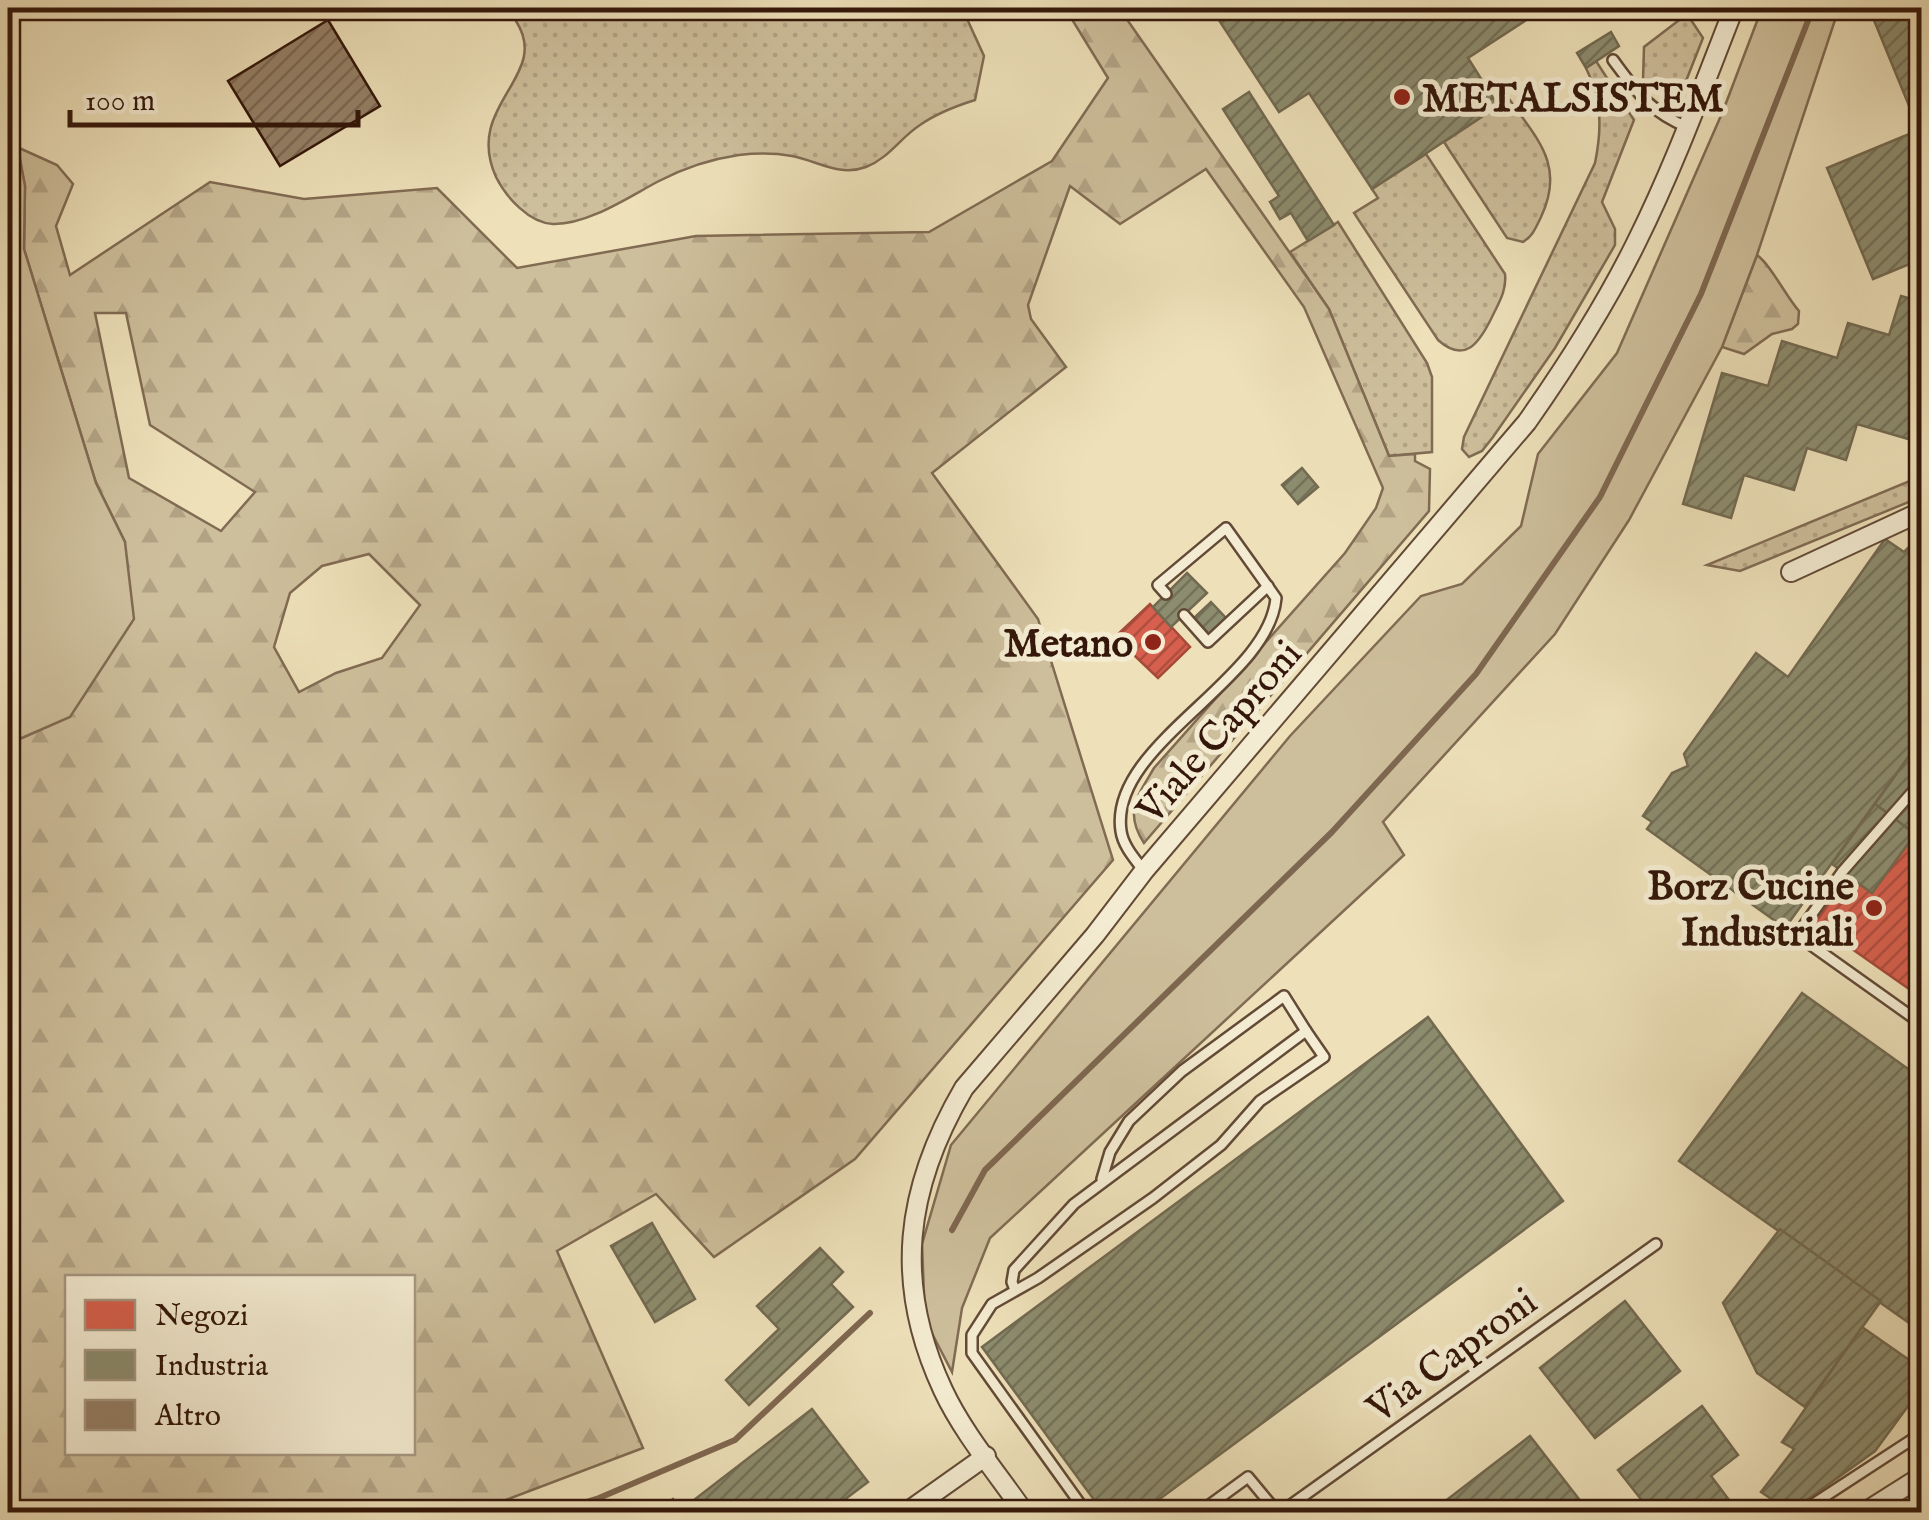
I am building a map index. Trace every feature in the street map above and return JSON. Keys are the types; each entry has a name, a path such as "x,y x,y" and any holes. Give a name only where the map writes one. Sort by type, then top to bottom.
{"street":[{"name":"Viale Caproni","path":"1024,1512 943,1392 914,1312 910,1270 914,1215 923,1177 964,1088 1527,422 1609,294 1650,213 1731,10"},
{"path":"1791,572 1914,514 1922,514"},
{"path":"907,1512 986,1456"},
{"path":"1864,1512 1922,1476"}],"lane":[{"path":"1613,60 1644,102 1687,127"},
{"path":"1144,871 1120,829 1131,783 1157,747 1238,667 1264,635 1274,616 1276,598 1226,528 1158,585 1166,594"},
{"path":"1184,615 1208,642 1268,586"},
{"path":"1922,781 1842,872 1797,935 1922,1024"},
{"path":"1086,1512 972,1353 972,1335 992,1304 1153,1198 1220,1145 1260,1101 1324,1057 1284,996 1197,1060 1128,1121 1110,1152 1101,1182"},
{"path":"1016,1290 1014,1270 1074,1204 1306,1031"},
{"name":"Via Caproni","path":"1279,1512 1656,1244"},
{"path":"1801,1512 1922,1434"},
{"path":"1200,1512 1248,1478 1279,1512"}],"green space":[{"path":"521,8 962,8 984,56 975,100 926,121 866,167 838,169 779,154 729,157 678,172 594,215 553,224 535,219 512,200 496,177 489,152 490,130 497,110 523,59 524,41 516,21"},
{"path":"1065,8 1119,8 1329,309 1389,456 1415,454 1415,461 1430,469 1429,511 1144,843 1135,822 1135,805 1154,768 1345,553 1376,508 1383,488 1304,307 1206,169 1120,224 1070,186 1028,305 1031,319 1066,367 932,473 1038,619 1113,860 855,1159 714,1257 656,1194 557,1251 643,1448 474,1512 8,1512 8,744 70,716 125,542 96,483 24,249 25,186 17,147 57,165 73,184 56,226 70,275 210,182 304,199 437,188 517,268 696,236 929,232 1052,161 1108,78","holes":["95,313 126,313 150,425 255,492 221,531 129,478","369,554 420,605 382,658 336,673 299,692 274,647 290,593 322,566"]},
{"path":"1762,8 1839,8 1757,255 1722,347 1629,520 1555,634 1383,822 1404,855 990,1238 962,1308 952,1372 925,1320 922,1244 951,1145 1290,736 1421,596 1462,584 1521,526 1538,454 1617,353 1723,111"},
{"path":"1687,14 1703,38 1686,81 1674,93 1655,93 1643,80 1644,47"},
{"path":"1596,61 1634,120 1602,202 1615,229 1615,245 1555,348 1482,451 1469,457 1462,449 1464,437 1595,163 1599,115 1586,68"},
{"path":"8,93 25,186 24,249 96,483 125,542 134,619 70,717 8,744"},
{"path":"1507,96 1537,139 1549,166 1548,198 1536,228 1523,242 1507,238 1444,142 1498,106 1495,101"},
{"path":"1426,154 1505,274 1503,292 1486,328 1476,343 1463,350 1438,340 1354,213 1378,198 1372,189"},
{"path":"1338,222 1427,363 1432,377 1432,452 1389,456 1329,309 1290,252"},
{"path":"1757,255 1799,311 1798,324 1772,334 1744,354 1722,347"},
{"path":"1917,478 1921,497 1740,571 1707,565"}],"building: Negozi":[{"name":"Metano","path":"1150,604 1190,647 1158,678 1115,637"},
{"name":"Borz Cucine Industriali","path":"1922,825 1922,998 1815,923 1849,876 1872,893"}],"building: Industria":[{"name":"METALSISTEM","path":"1211,8 1520,8 1528,19 1468,58 1498,106 1372,189 1309,93 1279,112"},
{"path":"1869,8 1922,8 1922,259 1873,279 1827,168 1919,130"},
{"path":"1611,32 1619,46 1586,68 1577,53"},
{"path":"1249,92 1334,225 1308,241 1291,213 1280,219 1270,202 1279,196 1223,109"},
{"path":"1901,296 1922,302 1922,403 1908,439 1857,424 1846,460 1807,448 1794,490 1744,475 1731,518 1683,504 1722,373 1768,386 1782,341 1837,358 1848,323 1889,335"},
{"path":"1302,468 1318,487 1298,504 1282,485"},
{"path":"1922,534 1922,738 1785,928 1647,829 1652,822 1643,816 1672,773 1688,766 1684,754 1756,653 1788,677 1885,539 1904,552"},
{"path":"1187,573 1207,593 1171,627 1153,607"},
{"path":"1211,602 1226,618 1210,635 1194,618"},
{"path":"1922,738 1922,825 1915,834 1875,804"},
{"path":"1875,804 1915,834 1872,893 1832,864"},
{"path":"1802,993 1922,1079 1922,1332 1679,1161"},
{"path":"1428,1017 1563,1201 1142,1512 1103,1512 982,1347"},
{"path":"652,1223 695,1299 655,1322 611,1246"},
{"path":"1780,1229 1881,1301 1805,1407 1757,1373 1723,1303"},
{"path":"820,1248 843,1272 831,1284 853,1307 749,1405 726,1380 779,1329 757,1306"},
{"path":"1625,1301 1680,1371 1595,1438 1540,1368"},
{"path":"1862,1327 1922,1369 1922,1387 1875,1451 1790,1512 1761,1492 1794,1449 1782,1442"},
{"path":"1702,1406 1738,1455 1711,1476 1729,1500 1712,1512 1651,1512 1618,1470"},
{"path":"812,1409 868,1482 828,1512 656,1512 673,1499 681,1510"},
{"path":"1530,1436 1589,1512 1431,1512"}],"building: Altro":[{"path":"328,20 380,106 280,166 228,81"}],"waterway":[{"path":"952,1230 985,1170 1332,832 1476,674 1600,497 1701,294 1813,8"},
{"path":"555,1512 599,1498 735,1440 870,1313"}],"place":[{"name":"METALSISTEM","path":"1402,97"},
{"name":"Metano","path":"1153,642"},
{"name":"Borz Cucine Industriali","path":"1874,908"}]}
